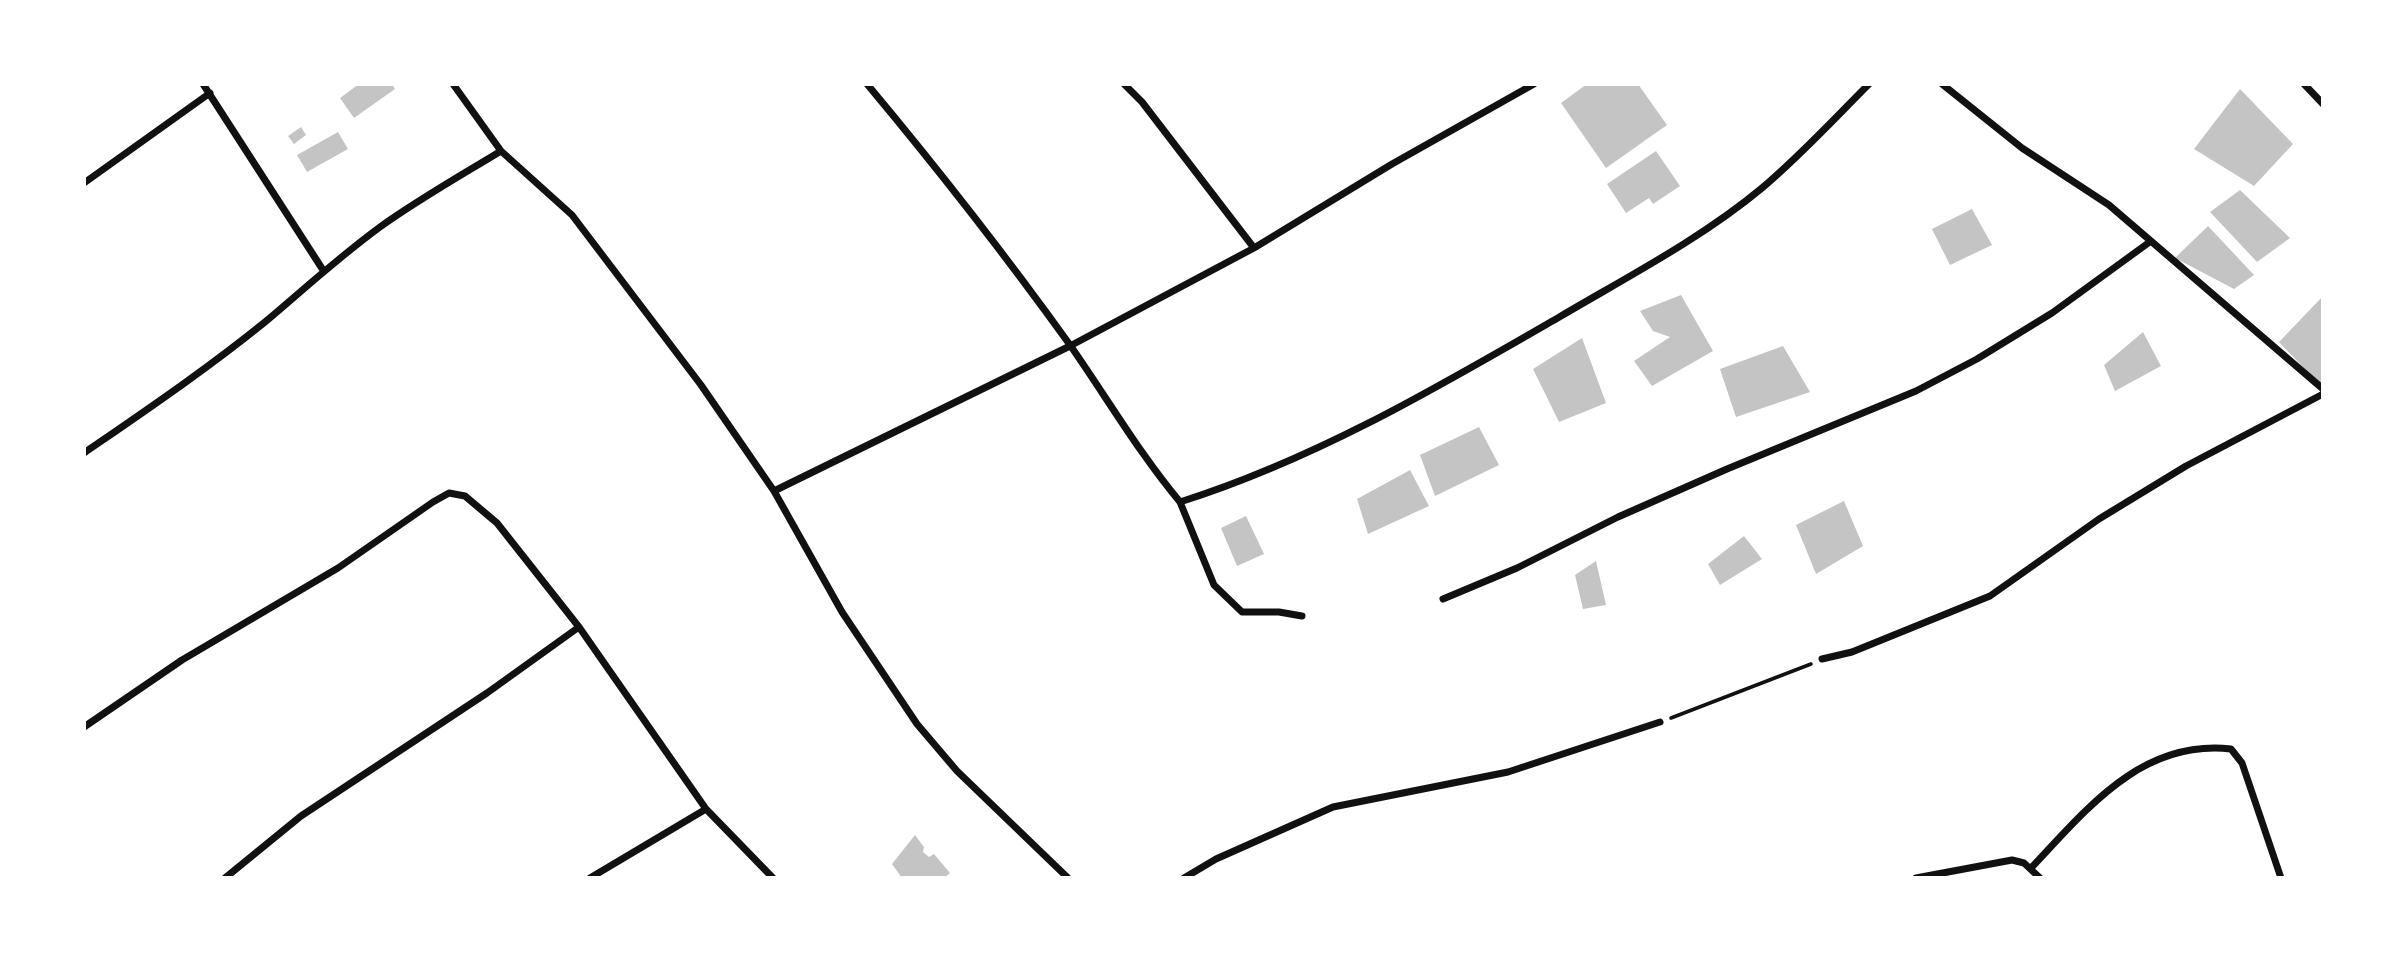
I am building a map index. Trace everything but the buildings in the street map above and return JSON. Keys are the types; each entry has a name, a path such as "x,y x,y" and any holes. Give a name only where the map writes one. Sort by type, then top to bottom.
{"street":[{"path":"203,84 323,270"},
{"path":"453,84 501,151 572,215 701,385 774,491 842,612 916,724 957,771 1068,878"},
{"path":"867,84 936,166 1070,346 1123,426 1180,502 1214,585 1242,612 1279,612 1302,616"},
{"path":"1124,84 1142,102 1254,248"},
{"path":"1180,502 1246,481 1371,423 1630,275 1709,227 1761,188 1869,84"},
{"path":"1822,659 1852,652 1990,596 2099,519 2186,466 2323,391 2109,205 2022,148 1942,84"},
{"path":"2304,84 2323,104"},
{"path":"774,491 1070,346 1254,248 1392,163 1531,85"},
{"path":"84,183 210,93"},
{"path":"84,453 264,322 323,270 421,198 501,151"},
{"path":"1443,599 1517,568 1618,517 1916,391 1977,359 2052,313 2151,241"},
{"path":"84,727 182,660 338,568 416,512 450,493 466,496 497,523 579,627 706,808 773,878"},
{"path":"225,878 301,816 487,693 579,627"},
{"path":"1184,878 1216,859 1333,807 1508,772 1660,722"},
{"path":"2031,868 2099,797 2125,775 2156,760 2212,747 2231,749 2242,763 2281,878"},
{"path":"590,878 706,808"},
{"path":"1916,878 2012,860 2031,868 2040,878"}],"path":[{"path":"1660,722 1822,659"}]}
